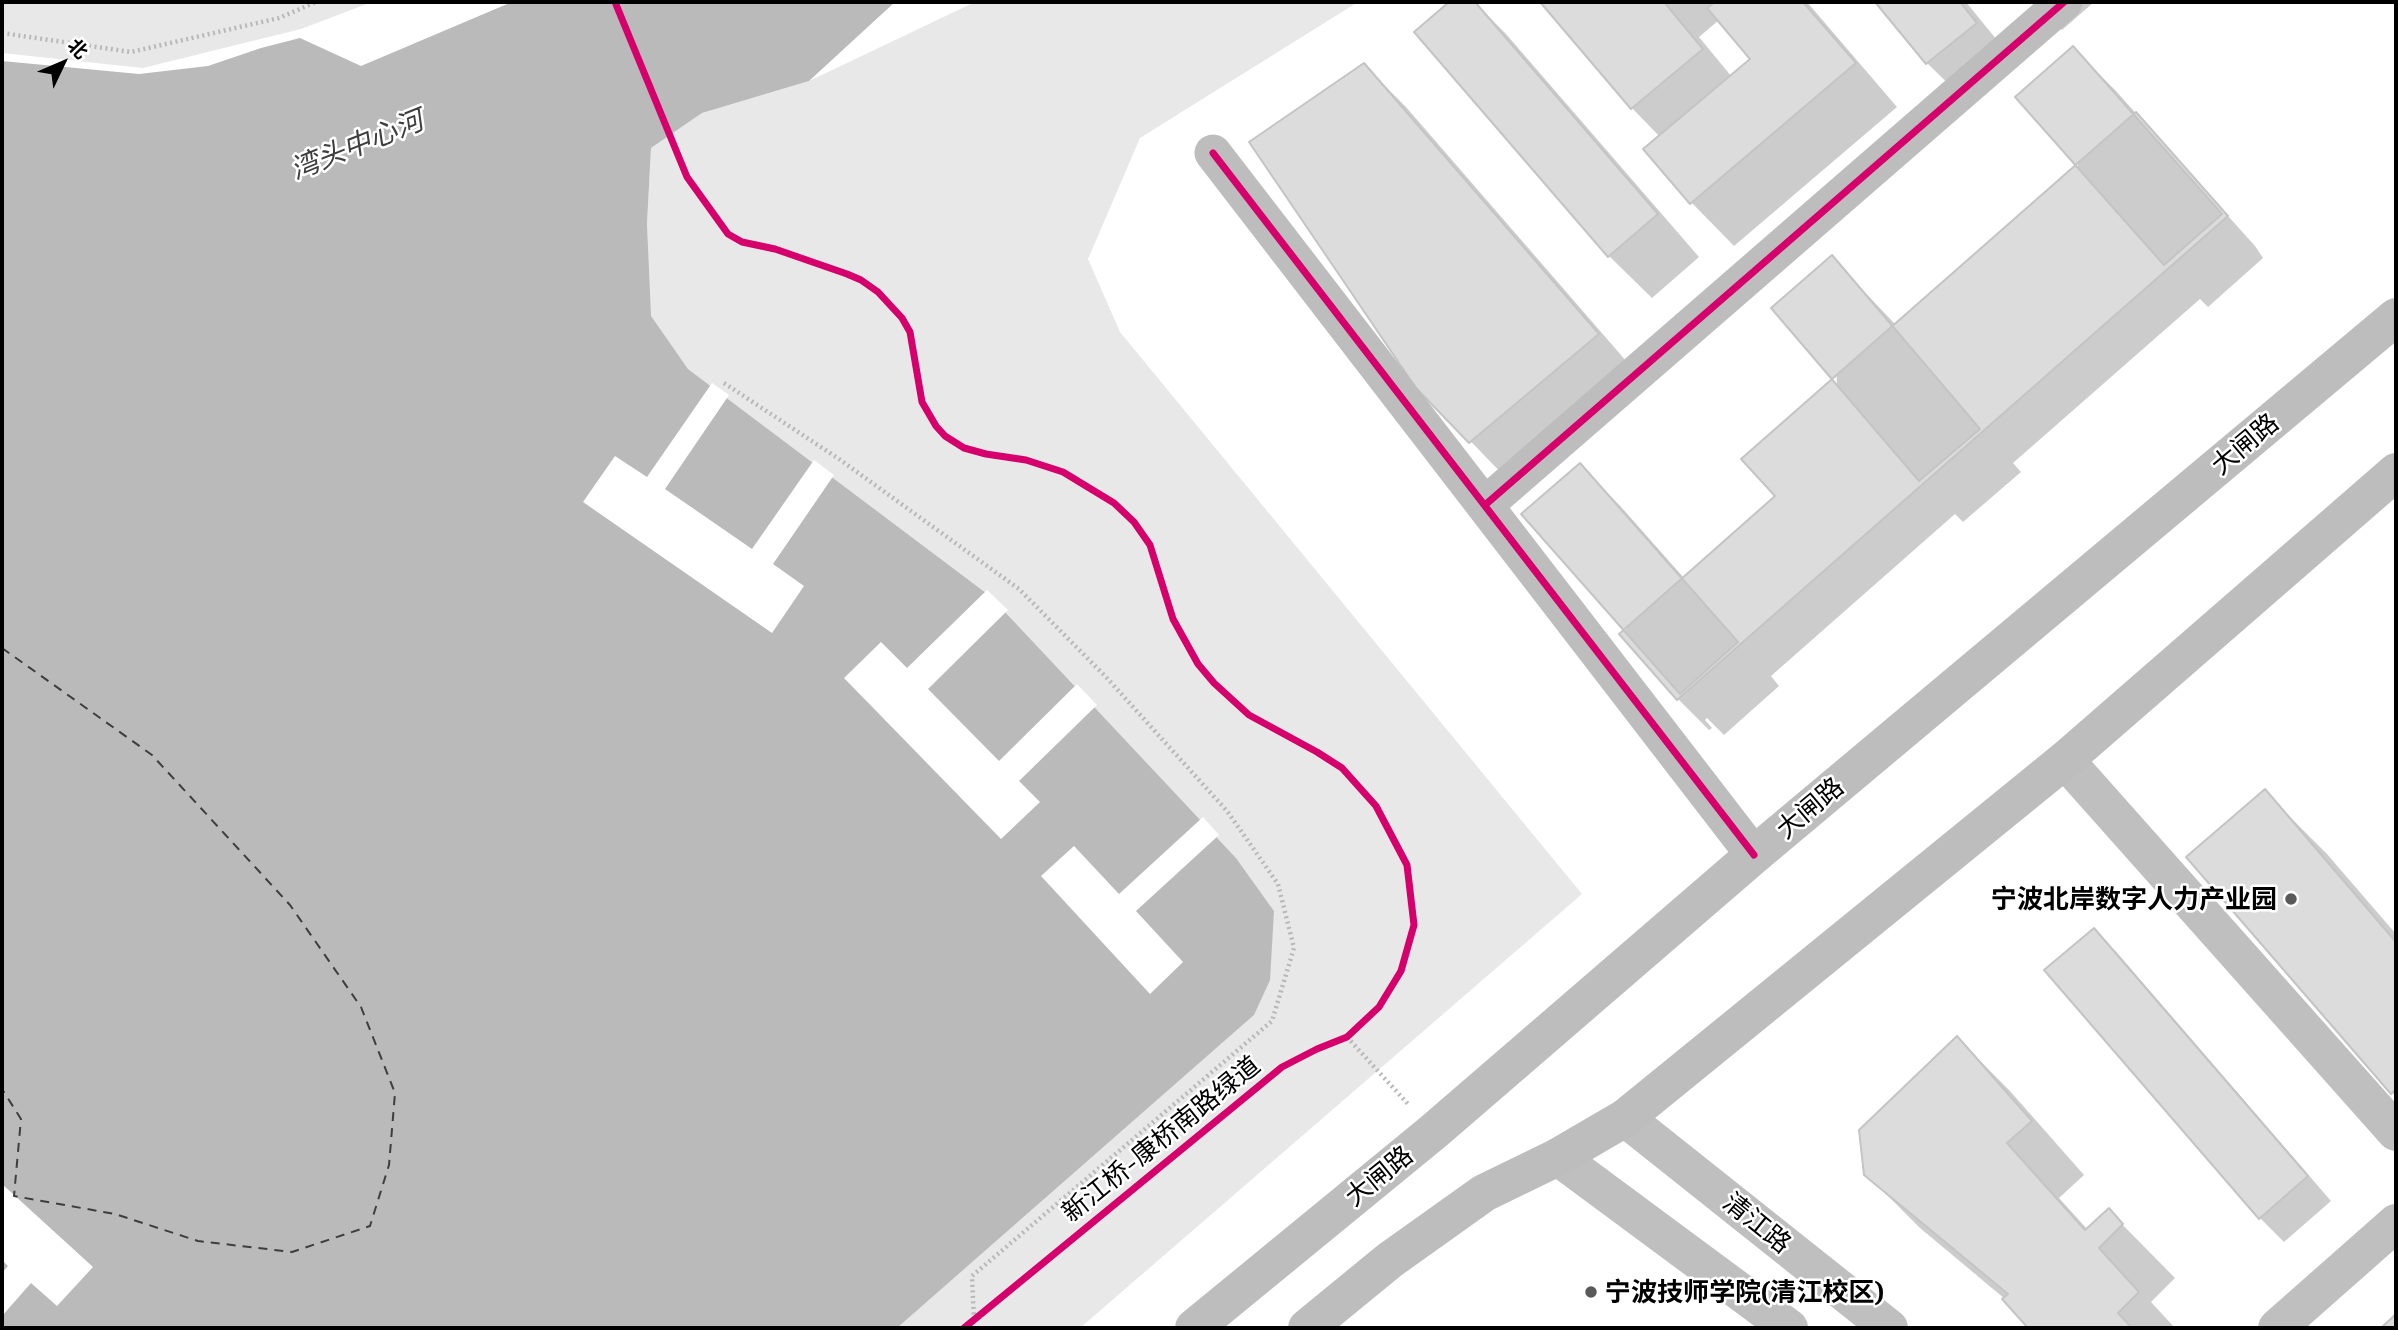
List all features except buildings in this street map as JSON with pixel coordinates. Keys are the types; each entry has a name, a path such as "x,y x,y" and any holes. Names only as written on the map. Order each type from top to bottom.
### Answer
{"main road":[{"name":"大闸路","path":"1194,1328 1433,1132 1754,855 2396,317"},
{"path":"1307,1328 1391,1260 1484,1193 1558,1157 1625,1118 2065,760 2396,472"}],"street":[{"path":"1485,505 2064,2"},
{"path":"1213,153 1754,855"},
{"path":"2065,760 2396,1132"},
{"name":"清江路","path":"1625,1118 1889,1328"},
{"path":"1558,1157 1789,1328"},
{"path":"2277,1328 2396,1223"}],"path":[{"path":"2,33 131,52 279,18 317,2"},
{"path":"724,383 839,459 1019,589 1106,677 1227,811 1278,884 1294,948 1272,1021 972,1276 974,1321"},
{"path":"1337,1041 1347,1037 1355,1029"},
{"path":"964,1328 985,1312"}],"shaded area":[{"path":"2,2 372,2 301,29 143,68 2,53"},
{"path":"975,2 1358,2 1140,138 1088,259 1120,332 1582,894 1080,1328 897,1328 1254,1015 1274,911 1236,858 990,596 688,369 650,316 647,224 651,148 702,113 809,81"}],"water":[{"name":"湾头中心河","path":"512,2 895,2 809,81 702,113 651,148 647,224 651,316 688,369 990,596 1236,858 1274,911 1270,980 1254,1015 897,1328 2,1328 2,61 139,74 208,66 300,38 361,66"}],"pier":[{"path":"712,383 729,395 665,489 752,549 814,460 834,475 773,564 804,586 772,633 583,502 615,456 647,477"},
{"path":"987,590 1008,610 928,689 999,761 1077,684 1097,705 1019,781 1040,802 1001,839 844,678 881,642 907,668"},
{"path":"1203,817 1219,835 1136,911 1183,962 1150,994 1041,876 1074,846 1119,894"},
{"path":"2,1184 93,1267 57,1306 31,1283 2,1316 2,1273 8,1266 2,1260"}],"ferry route":[{"path":"2,648 152,755 290,905 361,1007 395,1093 389,1165 370,1226 292,1252 198,1241 115,1214 14,1196 21,1119 2,1089"}],"cycle path":[{"name":"新江桥-康桥南路绿道","path":"615,2 687,177 728,234 742,242 775,249 847,274 878,292 902,318 910,332 922,402 945,436 964,448 1026,460 1063,472 1114,503 1134,522 1150,545 1173,619 1198,664 1214,683 1249,715 1342,768 1376,806 1407,865 1414,925 1401,971 1379,1007 1347,1037 1282,1067 964,1328"},
{"path":"1485,505 2064,2"},
{"path":"1213,153 1754,855"}],"place":[{"name":"宁波北岸数字人力产业园","path":"2291,899"},
{"name":"宁波技师学院(清江校区)","path":"1591,1292"}]}
